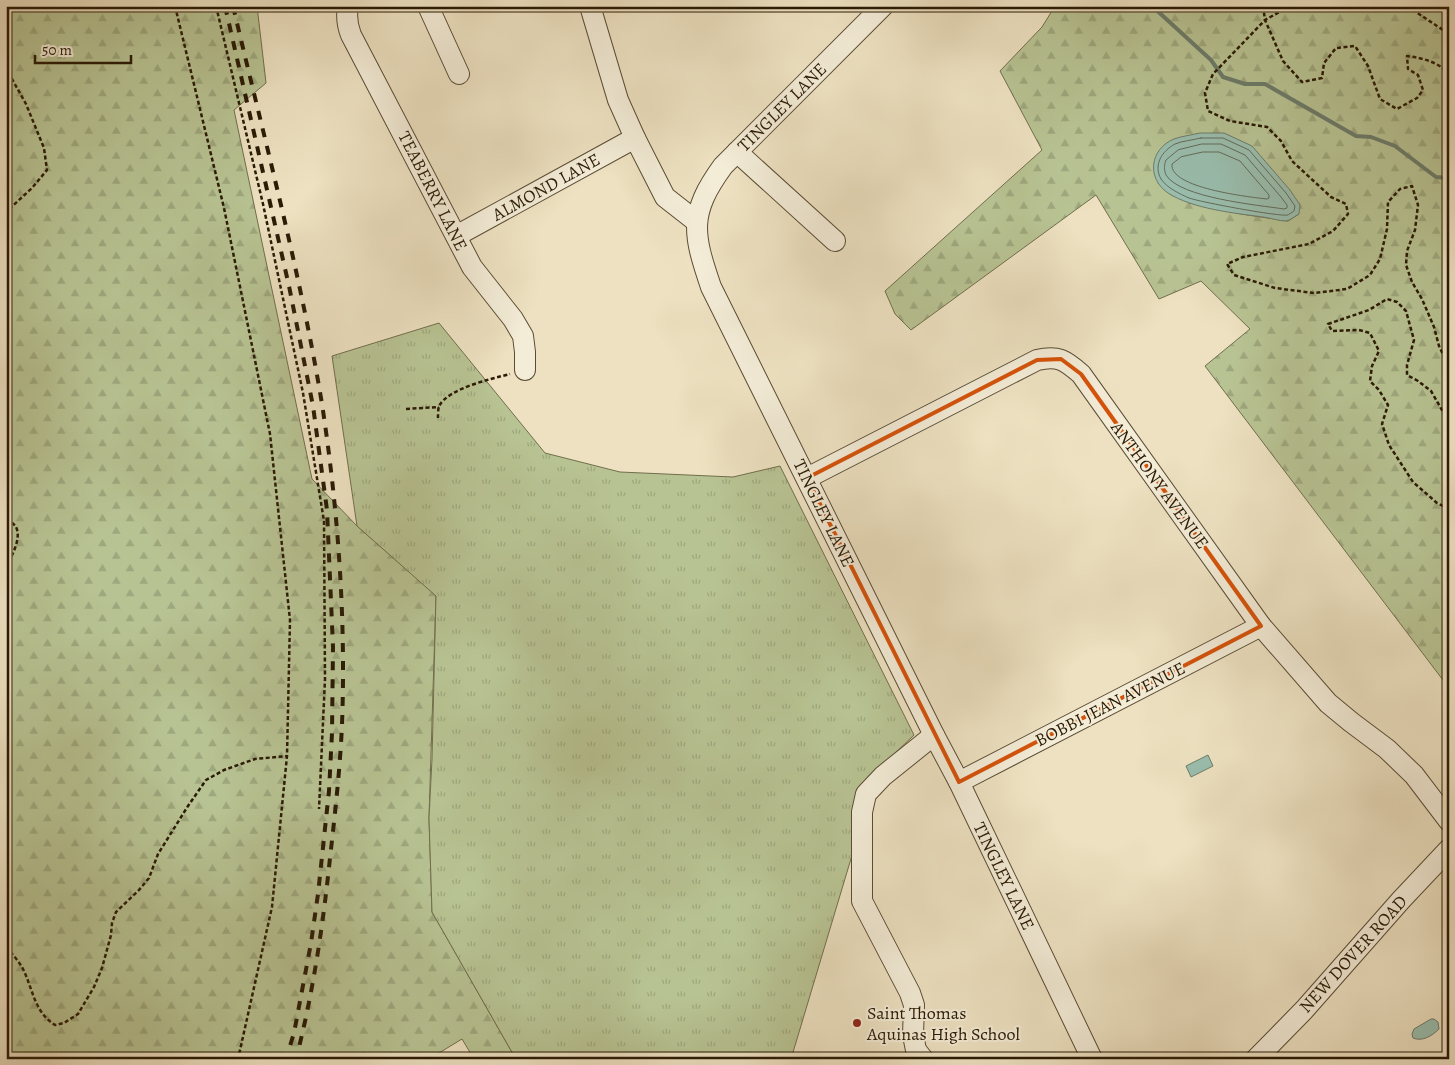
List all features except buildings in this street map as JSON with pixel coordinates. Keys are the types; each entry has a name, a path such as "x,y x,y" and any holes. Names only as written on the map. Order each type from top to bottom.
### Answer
{"street":[{"name":"TEABERRY LANE","path":"348,6 346,17 351,35 472,267 513,319 523,336 526,352 525,370"},
{"path":"428,6 459,74"},
{"path":"590,6 618,100 635,138 665,197 696,222"},
{"name":"TINGLEY LANE","path":"883,6 723,166 705,194 696,222 702,259 711,287 959,782 1092,1059"},
{"name":"ALMOND LANE","path":"456,236 635,138"},
{"path":"737,152 835,240"},
{"name":"ANTHONY AVENUE","path":"806,478 1037,360 1049,358 1061,360 1081,374 1261,626 1328,703 1387,749 1414,775 1449,821"},
{"name":"BOBBI JEAN AVENUE","path":"959,782 1261,626"},
{"path":"923,1059 916,1050 913,1035 914,1005 910,993 862,901 862,812 866,794 883,776 934,735"},
{"name":"NEW DOVER ROAD","path":"1256,1059 1304,1010 1401,900 1449,849"}],"path":[{"path":"175,6 224,208 270,434 290,620 287,756 272,907 238,1059"},
{"path":"216,6 263,204 293,346 324,521 325,679 319,809"},
{"path":"1264,6 1265,20 1284,61 1302,82 1322,78 1324,63 1336,48 1355,46 1368,66 1380,99 1397,109 1417,98 1423,90 1418,75 1408,69 1407,56 1424,58 1442,66 1449,73"},
{"path":"1290,6 1265,20 1213,74 1205,93 1208,111 1230,121 1267,127 1281,141 1292,161 1331,197 1346,204 1348,214 1332,232 1309,244 1243,257 1227,264 1234,275 1275,288 1314,293 1347,289 1370,275 1380,259 1387,230 1388,202 1400,189 1412,186 1418,205 1415,230 1407,251 1406,265 1412,282 1422,299 1434,327 1439,346 1449,367"},
{"path":"1407,6 1449,34"},
{"path":"6,75 12,80 26,104 44,148 47,170 32,188 6,212"},
{"path":"1449,422 1430,391 1407,375 1407,365 1414,340 1406,311 1397,302 1387,299 1369,310 1328,324 1332,331 1358,330 1370,333 1378,351 1372,366 1370,381 1379,390 1388,405 1382,424 1389,445 1413,482 1437,503 1449,509"},
{"path":"438,418 439,407 446,399 460,390 473,384 525,370"},
{"path":"406,409 439,407"},
{"path":"6,522 10,521 16,528 18,536 15,549 6,567"},
{"path":"6,656 8,676 6,689"},
{"path":"6,947 21,965 34,1000 47,1020 55,1024 64,1023 78,1014 94,987 108,950 112,935 112,923 116,912 149,878 158,854 206,780 224,770 255,759 287,756"}],"highlighted area":[{"path":"1061,359 1081,374 1261,626 959,782 807,478 1037,360"}],"green space":[{"path":"6,6 257,6 266,83 234,110 312,479 357,526 436,595 429,818 432,912 513,1054 514,1059 474,1059 462,1039 429,1059 6,1059"},
{"path":"1055,6 1449,6 1449,688 1205,366 1250,329 1201,281 1159,299 1096,195 911,330 895,314 885,291 1042,150 1000,71 1042,27","holes":["1189,203 1299,214 1288,221 1241,214"]},
{"path":"439,323 545,453 620,472 733,477 780,466 914,735 862,785 856,842 791,1059 514,1059 513,1054 432,912 429,818 436,596 357,526 332,356"}],"water":[{"path":"1200,133 1224,133 1252,146 1290,190 1300,205 1299,214 1286,221 1281,221 1201,207 1168,193 1156,180 1154,164 1156,157 1166,144 1174,139"},
{"path":"1208,755 1213,766 1191,777 1186,766"},
{"path":"1431,1019 1438,1022 1439,1029 1427,1038 1413,1038 1414,1029"}],"waterway":[{"path":"1152,6 1211,60 1223,77 1245,84 1265,84 1356,136 1371,137 1395,146 1436,177 1449,178"}],"railway":[{"path":"225,6 289,286 313,406 327,510 333,647 329,791 311,943 294,1033 286,1059"},
{"path":"233,6 281,205 313,354 328,444 340,564 343,685 339,775 321,934 308,1010 296,1059"}],"place":[{"name":"Saint Thomas Aquinas High School","path":"857,1023"}]}
